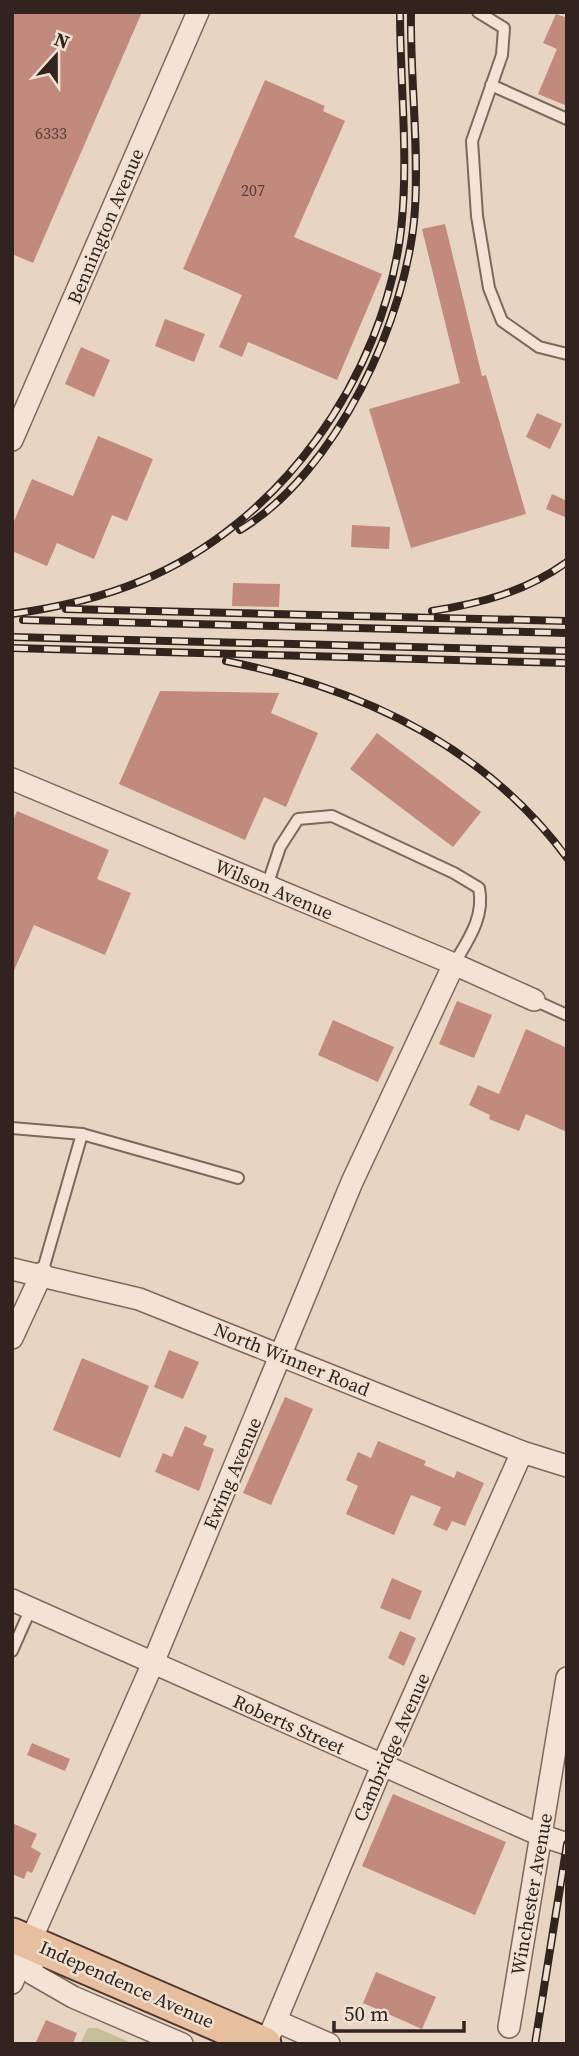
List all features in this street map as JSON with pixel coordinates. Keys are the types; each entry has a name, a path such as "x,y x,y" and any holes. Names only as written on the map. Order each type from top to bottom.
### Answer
{"main road":[{"name":"Independence Avenue","path":"21,1938 268,2036"}],"street":[{"name":"Bennington Avenue","path":"12,440 198,12"},
{"name":"Wilson Avenue","path":"12,779 534,1000"},
{"name":"Ewing Avenue","path":"12,1983 21,1938 153,1662 352,1182 454,964"},
{"name":"North Winner Road","path":"12,1269 42,1273 139,1299 522,1452 567,1466"},
{"path":"12,1338 42,1273"},
{"name":"Cambridge Avenue","path":"268,2036 382,1766 522,1452"},
{"name":"Roberts Street","path":"22,1604 382,1766 540,1835 567,1844"},
{"name":"Winchester Avenue","path":"509,2027 567,1678"},
{"name":"Independence Avenue","path":"21,1938 33,1975 73,1997 182,2044"},
{"path":"268,2036 329,2044"}],"lane":[{"path":"478,12 504,27 502,55 472,141 477,216 489,288 502,321 539,347 567,354"},
{"path":"491,85 567,119"},
{"path":"267,886 281,847 298,819 332,816 454,873 479,888 482,904 474,930 454,964"},
{"path":"534,1000 567,1015"},
{"path":"12,1128 82,1134 238,1178"},
{"path":"42,1273 82,1134"},
{"path":"12,1651 22,1604"}],"shaded area":[{"path":"88,2028 97,2028 134,2044 80,2044"}],"building":[{"path":"12,12 142,12 33,263 12,254"},
{"path":"556,14 567,18 567,106 538,94 557,49 543,43"},
{"path":"265,80 325,106 323,111 345,121 294,237 382,274 337,380 248,342 242,357 219,347 242,295 183,269"},
{"path":"445,224 482,376 486,375 526,514 411,548 369,409 460,383 422,229"},
{"path":"165,319 205,334 194,362 155,346"},
{"path":"81,347 110,360 94,397 65,384"},
{"path":"537,413 562,424 550,449 526,437"},
{"path":"98,436 153,459 127,521 112,515 94,559 57,543 47,566 12,551 12,526 32,479 73,496"},
{"path":"552,494 567,501 567,518 546,509"},
{"path":"352,525 390,527 389,549 351,547"},
{"path":"233,583 280,584 279,607 232,606"},
{"path":"160,691 279,693 271,713 318,733 286,807 264,797 245,840 119,784"},
{"path":"377,733 481,812 453,847 350,769"},
{"path":"17,811 109,850 97,879 131,893 105,955 34,925 12,975 12,823"},
{"path":"457,1001 492,1015 474,1058 439,1044"},
{"path":"333,1020 394,1047 378,1082 318,1055"},
{"path":"526,1029 567,1048 567,1132 526,1114 519,1131 489,1119 490,1115 469,1105 478,1085 499,1094"},
{"path":"169,1350 199,1362 183,1399 154,1387"},
{"path":"82,1358 149,1386 120,1458 53,1430"},
{"path":"285,1397 313,1409 271,1505 243,1493"},
{"path":"185,1426 207,1436 203,1445 214,1449 199,1491 155,1472 163,1453 172,1457"},
{"path":"378,1441 426,1461 424,1465 454,1478 457,1471 484,1483 465,1526 452,1521 447,1531 433,1525 441,1507 411,1495 394,1535 346,1514 358,1486 346,1480 358,1452 371,1458"},
{"path":"392,1578 422,1591 410,1620 380,1608"},
{"path":"400,1631 416,1638 404,1666 388,1658"},
{"path":"32,1743 70,1759 65,1771 27,1755"},
{"path":"393,1794 506,1842 475,1915 362,1866"},
{"path":"12,1823 37,1834 31,1847 41,1853 32,1873 27,1871 24,1879 12,1874"},
{"path":"376,1972 436,1997 422,2029 363,2003"},
{"path":"46,2020 77,2033 73,2044 35,2044"}],"railway":[{"path":"12,614 110,592 141,581 191,556 238,523 280,484 316,440 347,391 372,339 390,285 401,230 404,121 400,12"},
{"path":"240,530 275,504 307,471 336,432 361,389 382,343 398,297 409,252 415,209 411,12"},
{"path":"432,611 519,589 567,562"},
{"path":"66,609 567,621"},
{"path":"23,620 567,633"},
{"path":"12,637 567,651"},
{"path":"12,648 567,663"},
{"path":"226,661 324,687 415,727 458,753 497,783 534,818 567,858"},
{"path":"535,2044 567,1844"}]}
